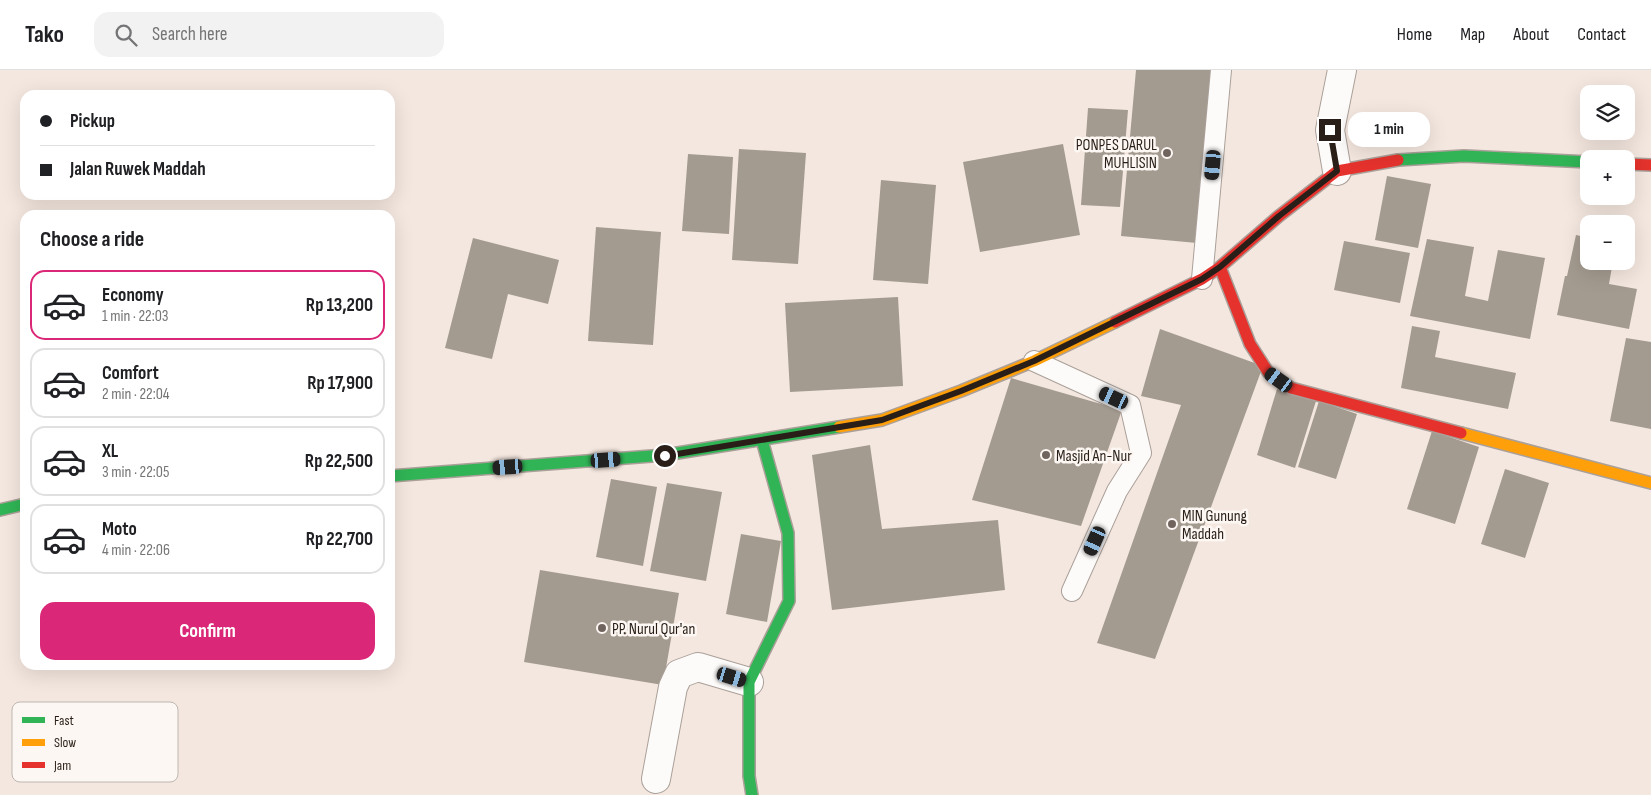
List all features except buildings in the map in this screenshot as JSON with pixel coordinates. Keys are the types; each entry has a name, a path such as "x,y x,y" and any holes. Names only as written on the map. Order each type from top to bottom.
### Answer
{"street":[{"path":"1337,171 1330,130 1342,70"},
{"path":"395,476 665,456 882,420 961,391 1034,361 1202,279 1220,267 1279,216 1337,171 1405,159 1464,156 1580,162"},
{"path":"1635,164 1651,165"},
{"path":"1220,267 1250,344 1268,372 1291,388 1651,483"},
{"path":"752,795 749,776 749,682 788,601 788,533 762,440"},
{"path":"0,510 20,505"},
{"path":"656,779 674,687 679,674 698,666 749,682"}],"lane":[{"path":"1202,279 1221,70"},
{"path":"1034,361 1130,405 1141,453 1117,491 1072,591"}],"traffic: fast":[{"path":"1398,160 1464,156 1580,162"},
{"path":"395,476 665,455 839,427"},
{"path":"752,795 749,776 749,682 789,601 788,533 762,440"},
{"path":"0,510 20,505"}],"traffic: slow":[{"path":"839,427 882,420 961,391 1034,361 1115,322"},
{"path":"1461,433 1651,483"}],"traffic: jam":[{"path":"1115,322 1202,279 1220,267 1279,216 1337,171 1398,160"},
{"path":"1635,164 1651,165"},
{"path":"1220,267 1250,344 1268,372 1291,388 1461,433"}],"place":[{"name":"PONPES DARUL MUHLISIN","path":"1167,153"},
{"name":"Masjid An-Nur","path":"1046,455"},
{"name":"MIN Gunung Maddah","path":"1172,524"},
{"name":"PP. Nurul Qur'an","path":"602,628"}],"route":[{"path":"665,456 882,420 961,391 1034,361 1202,279 1220,267 1279,216 1337,171 1330,130"}]}
